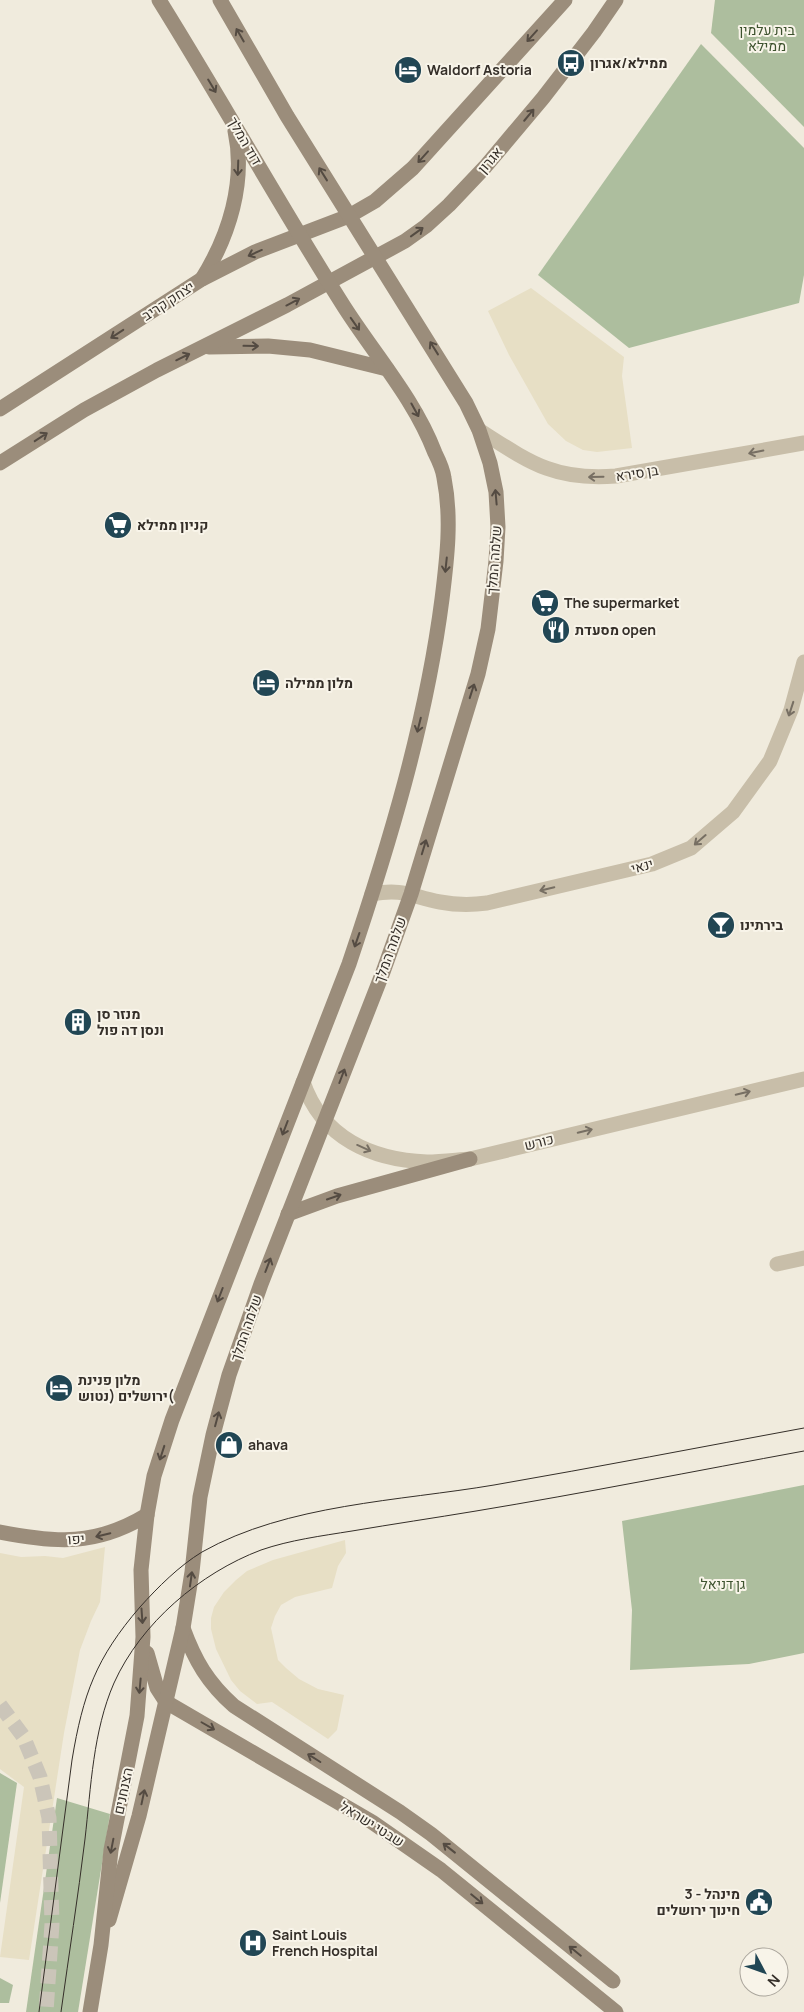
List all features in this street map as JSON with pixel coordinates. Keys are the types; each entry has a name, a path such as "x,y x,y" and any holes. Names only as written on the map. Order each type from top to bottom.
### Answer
{"street":[{"name":"דוד המלך","path":"159,0 329,282"},
{"path":"220,0 287,116 349,216 375,201 413,168 565,0"},
{"name":"אגרון","path":"329,282 405,240 426,226 461,192 543,98 616,0"},
{"path":"202,279 228,224 237,188 239,164 233,120"},
{"name":"יצחק קריב","path":"0,409 202,279 255,252 349,216"},
{"name":"שלמה המלך","path":"166,1702 184,1628 200,1496 213,1435 229,1375 288,1214 383,972 411,894 478,674 488,630 498,527 496,492 490,462 479,430 453,379 349,216"},
{"path":"0,463 84,410 157,370 329,282 415,410 444,474 448,501 447,560 439,621 426,693 410,761 372,894 349,964 172,1420 154,1476 141,1570 143,1637 157,1688 166,1702"},
{"path":"203,348 249,346 302,349 387,369"},
{"name":"בן סירא","path":"479,430 524,459 555,472 590,478 616,476 804,443"},
{"name":"ינאי","path":"372,894 387,891 411,894 445,903 487,903 652,864 691,848 733,812 770,761 791,710 804,662"},
{"name":"כורש","path":"303,1082 307,1094 324,1121 344,1138 378,1154 400,1160 429,1162 470,1159 804,1079"},
{"path":"288,1214 337,1196 470,1159"},
{"path":"777,1264 804,1258"},
{"name":"יפו","path":"0,1532 40,1539 87,1539 119,1531 147,1516"},
{"name":"שבטי ישראל","path":"184,1628 190,1648 211,1684 234,1706 424,1829 613,1982"},
{"name":"הצנחנים","path":"90,2012 101,1945 111,1850 137,1716 143,1637"},
{"name":"שבטי ישראל","path":"166,1702 372,1822 441,1870 616,2012"},
{"name":"הצנחנים","path":"101,1945 139,1816 166,1702"}],"green space":[{"name":"בית עלמין ממילא","path":"715,0 804,0 804,127 711,33"},
{"path":"701,44 804,148 804,275 799,303 629,348 538,275"},
{"name":"גן דניאל","path":"804,1485 804,1653 749,1664 630,1670 632,1610 622,1521"},
{"path":"0,1773 17,1783 0,1903"},
{"path":"57,1798 110,1814 78,2012 26,2012"},
{"path":"0,1978 13,1985 9,2003 0,2003"}],"shaded area":[{"path":"531,288 624,357 622,376 632,448 597,452 583,450 566,441 548,424 509,355 488,311"},
{"path":"345,1540 346,1553 338,1566 332,1588 295,1597 281,1605 271,1628 278,1660 286,1668 299,1679 318,1689 344,1695 337,1730 328,1739 272,1702 257,1704 240,1691 231,1680 216,1649 211,1629 211,1618 214,1607 224,1592 247,1571 273,1560"},
{"path":"105,1547 100,1602 80,1650 64,1733 29,1960 0,1957 24,1787 0,1769 0,1553 21,1557 45,1556 63,1558"}],"tunnel":[{"path":"0,1705 23,1736 40,1777 49,1818 52,1924 46,2012"}],"tram line":[{"path":"39,2012 72,1760 81,1715 87,1696 102,1660 112,1643 140,1607 169,1577 185,1564 202,1552 235,1536 307,1514 345,1506 494,1485 804,1428"},
{"path":"61,2012 94,1759 101,1720 114,1683 140,1640 156,1621 195,1586 238,1560 261,1550 294,1541 558,1497 804,1451"}],"place":[{"name":"ממילא/אגרון","path":"571,63"},
{"name":"Waldorf Astoria","path":"408,70"},
{"name":"קניון ממילא","path":"118,525"},
{"name":"The supermarket","path":"545,603"},
{"name":"מסעדת open","path":"556,630"},
{"name":"מלון ממילה","path":"266,683"},
{"name":"בירתינו","path":"721,925"},
{"name":"מנזר סן ונסן דה פול","path":"78,1022"},
{"name":"מלון פנינת ירושלים (נטוש(","path":"59,1388"},
{"name":"ahava","path":"229,1445"},
{"name":"3 - מינהל חינוך ירושלים","path":"759,1902"},
{"name":"Saint Louis French Hospital","path":"253,1943"}]}
